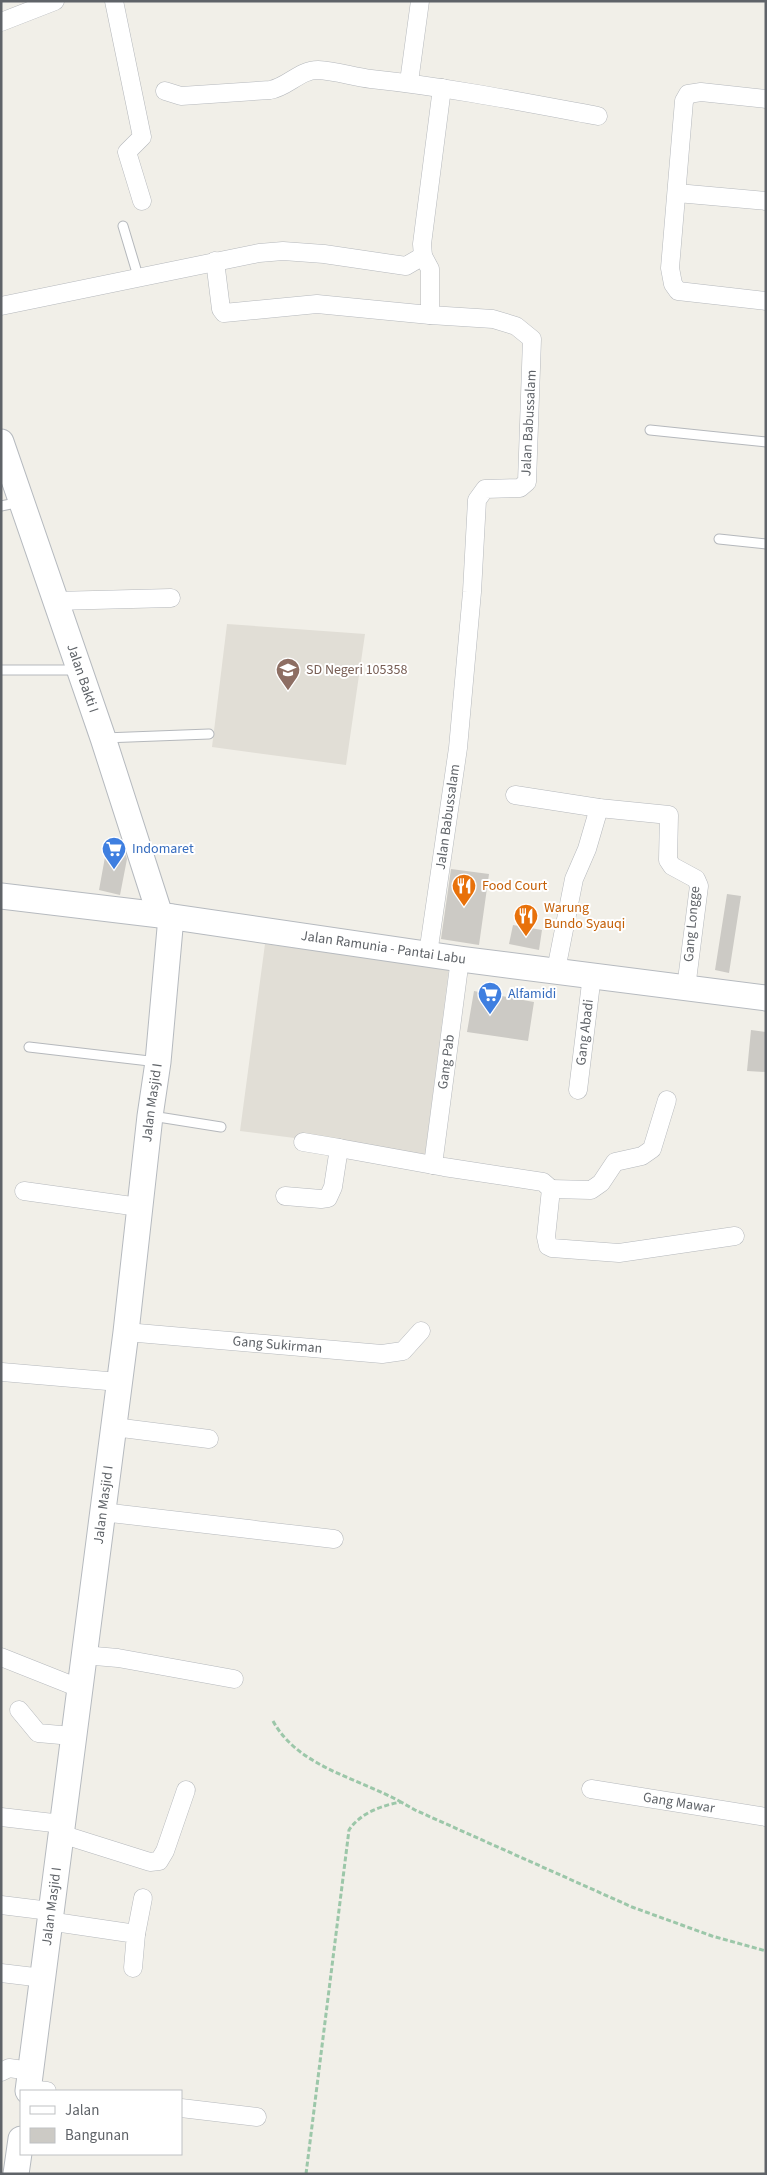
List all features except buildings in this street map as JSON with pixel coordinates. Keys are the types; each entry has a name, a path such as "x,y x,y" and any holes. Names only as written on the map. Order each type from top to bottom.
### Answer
{"main road":[{"name":"Jalan Bakti I","path":"1,442 11,504 54,601 165,916"},
{"name":"Jalan Ramunia - Pantai Labu","path":"1,896 165,916 460,959 766,998"},
{"name":"Jalan Masjid I","path":"34,2086 42,1978 49,1916 114,1427 139,1207 158,1062 165,916"},
{"path":"12,2169 20,2142"}],"street":[{"path":"1,22 55,1"},
{"path":"114,1 133,84 142,137 127,152 142,201"},
{"path":"409,82 420,1"},
{"path":"165,91 181,96 275,89 280,88 305,72 318,70 370,79 409,82 598,116"},
{"path":"430,315 430,269 423,256 430,175 442,88"},
{"path":"766,99 701,92 688,94 684,101 670,268 673,284 678,291 766,301"},
{"path":"677,193 766,201"},
{"path":"1,306 138,276 215,261 283,251 406,266 423,256"},
{"name":"Jalan Babussalam","path":"215,261 221,309 224,313 316,304 493,319 527,333 532,339 527,482 520,488 486,489 477,500 472,592 458,748 428,954"},
{"path":"54,601 171,598"},
{"path":"515,795 599,808 587,849 574,878 556,970"},
{"name":"Gang Longge","path":"599,808 669,815 668,860 672,866 696,879 699,886 686,988"},
{"name":"Gang Pab","path":"433,1166 460,959"},
{"name":"Gang Abadi","path":"578,1090 592,975"},
{"path":"302,1142 433,1166 544,1182 551,1189 590,1190 601,1183 615,1162 647,1154 655,1142 667,1100"},
{"path":"285,1196 328,1198 333,1187 339,1148"},
{"path":"551,1189 546,1237 548,1246 552,1248 619,1253 734,1236"},
{"path":"24,1192 139,1207"},
{"name":"Gang Sukirman","path":"126,1332 382,1354 403,1351 420,1331"},
{"path":"2,1372 119,1382"},
{"path":"114,1427 209,1439"},
{"path":"102,1512 334,1539"},
{"path":"83,1655 118,1658 234,1679"},
{"path":"1,1657 79,1688"},
{"path":"19,1710 38,1733 72,1736"},
{"name":"Gang Mawar","path":"591,1789 766,1817"},
{"path":"1,1817 61,1829 150,1862 158,1861 166,1851 186,1790"},
{"path":"133,1968 136,1934 143,1898"},
{"path":"1,1905 136,1934"},
{"path":"1,1973 42,1978"},
{"path":"1,2072 9,2068 34,2086"},
{"path":"182,2108 257,2117"}],"lane":[{"path":"124,226 138,276"},
{"path":"650,430 766,442"},
{"path":"719,539 766,544"},
{"path":"1,670 79,670"},
{"path":"103,738 209,734"},
{"path":"29,1048 158,1062"},
{"path":"150,1116 221,1127"}],"path":[{"path":"273,1721 276,1728 302,1752 325,1768 369,1785 415,1810 632,1907 712,1936 766,1951"},
{"path":"306,2174 349,1830 353,1824 382,1805 401,1802"}],"shaded area":[{"name":"SD Negeri 105358","path":"227,624 365,634 346,765 212,747"},
{"path":"265,944 449,968 425,1155 240,1131"}],"place":[{"name":"SD Negeri 105358","path":"288,691"},
{"name":"Indomaret","path":"114,870"},
{"name":"Food Court","path":"464,907"},
{"name":"Warung Bundo Syauqi","path":"526,937"},
{"name":"Alfamidi","path":"490,1015"}]}
